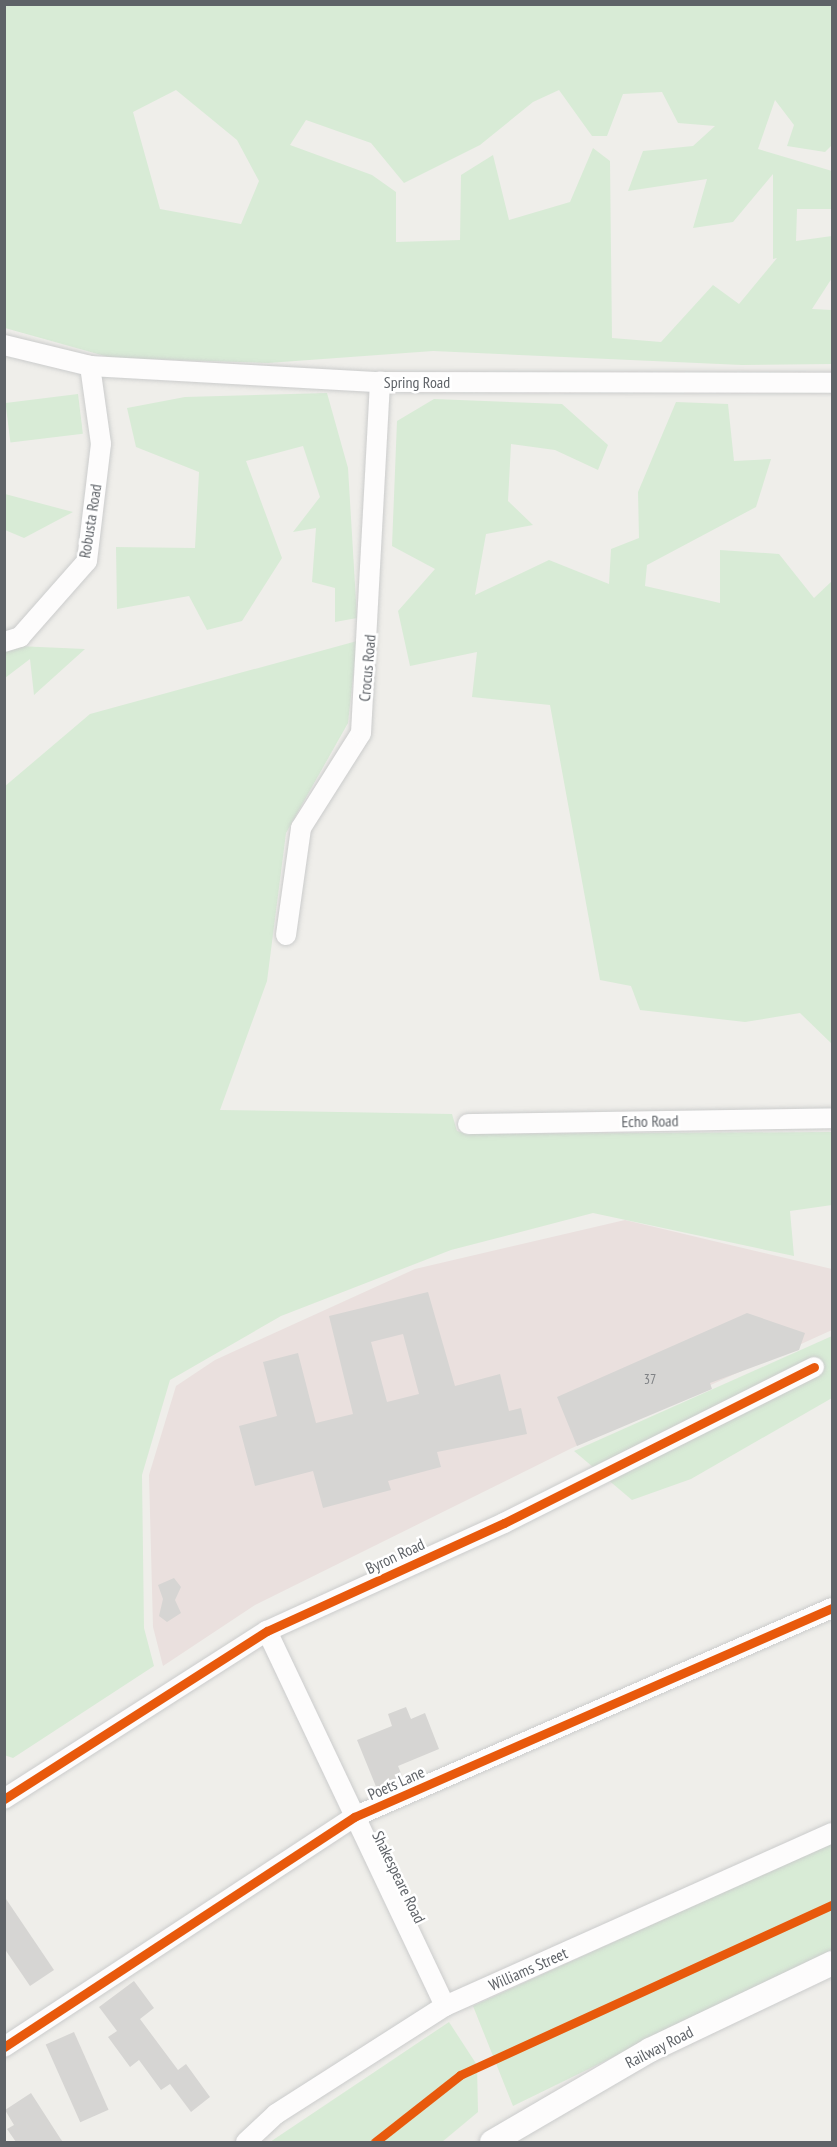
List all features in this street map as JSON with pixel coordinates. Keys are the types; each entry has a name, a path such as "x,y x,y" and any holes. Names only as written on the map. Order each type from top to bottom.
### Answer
{"street":[{"name":"Spring Road","path":"4,345 90,366 380,382 832,383"},
{"name":"Robusta Road","path":"4,642 20,637 87,561 101,444 90,366"},
{"name":"Crocus Road","path":"286,935 301,828 362,733 380,382"},
{"name":"Echo Road","path":"468,1124 832,1118"},
{"name":"Byron Road","path":"6,1794 267,1631 504,1523 814,1367"},
{"name":"Poets Lane","path":"4,2047 354,1817 832,1608"},
{"name":"Shakespeare Road","path":"267,1631 445,2006"},
{"name":"Williams Street","path":"246,2142 276,2114 445,2006 832,1833"},
{"name":"Railway Road","path":"492,2142 650,2050 832,1963"}],"shaded area":[{"path":"625,1220 832,1269 832,1330 572,1448 255,1605 163,1666 153,1627 149,1475 176,1386 215,1360 415,1269"}],"green space":[{"path":"4,5 832,5 832,145 825,152 787,146 794,125 775,100 758,149 832,171 832,209 797,209 796,241 832,236 832,278 812,309 832,310 832,364 742,365 433,351 268,363 112,358 5,328","holes":["176,90 237,140 259,181 241,224 160,209 133,112","559,90 592,136 607,136 623,94 662,92 678,123 715,126 693,146 643,151 628,191 707,179 693,228 733,222 773,174 773,259 777,258 739,304 713,285 661,342 612,338 610,161 593,148 570,202 509,220 493,155 461,175 460,240 396,242 396,192 372,175 290,145 306,120 371,143 404,183 480,145 533,102"]},
{"path":"327,393 348,468 357,618 335,622 335,588 312,582 316,528 293,532 320,497 303,446 246,461 282,558 242,621 207,630 189,596 117,609 116,547 195,548 199,472 136,447 127,408 185,397"},
{"path":"78,394 83,434 10,443 6,403"},
{"path":"434,399 562,404 608,445 598,470 555,450 511,444 508,501 533,525 486,534 475,595 549,560 609,584 611,549 639,538 638,492 676,402 728,404 734,461 771,459 756,507 647,565 645,586 720,603 720,550 779,554 814,598 832,581 832,1044 800,1013 745,1022 640,1010 631,986 600,980 550,705 472,697 477,652 410,666 398,611 435,569 392,546 397,421"},
{"path":"4,494 73,512 24,538 5,530"},
{"path":"357,641 348,723 286,833 267,981 220,1110 452,1114 457,1131 467,1134 832,1132 832,1205 790,1211 794,1256 593,1213 451,1250 281,1316 170,1380 142,1475 144,1628 154,1666 13,1758 4,1755 4,787 90,714"},
{"path":"17,646 85,649 34,695 30,659 5,678 5,649"},
{"path":"832,1336 832,1398 691,1479 632,1500 574,1451"},
{"path":"832,1843 832,1950 513,2106 473,2006"},
{"path":"449,2022 477,2065 478,2112 442,2142 270,2142"}],"building":[{"path":"428,1292 455,1386 500,1374 509,1411 521,1408 527,1434 437,1452 441,1467 388,1481 391,1490 323,1508 313,1471 255,1486 239,1426 277,1416 263,1362 298,1353 316,1423 353,1414 329,1316","holes":["403,1334 419,1394 387,1402 371,1342"]},
{"path":"747,1313 805,1333 799,1350 710,1383 712,1389 577,1446 557,1397"},
{"path":"174,1578 181,1587 175,1600 181,1613 167,1622 159,1616 163,1599 158,1585"},
{"path":"406,1707 411,1719 425,1713 439,1749 398,1766 403,1778 377,1789 357,1740 392,1726 388,1714"},
{"path":"4,1896 54,1970 30,1986 4,1948"},
{"path":"134,1981 154,2008 140,2019 178,2070 186,2064 210,2097 191,2112 170,2084 161,2090 139,2060 130,2067 108,2037 117,2031 99,2007"},
{"path":"74,2032 109,2110 80,2122 46,2045"},
{"path":"31,2093 63,2142 16,2142 7,2129 14,2125 5,2110"}],"cycle path":[{"path":"4,1799 267,1631 504,1523 814,1367"},
{"path":"4,2047 354,1817 832,1608"},
{"path":"375,2142 460,2075 832,1905"}]}
